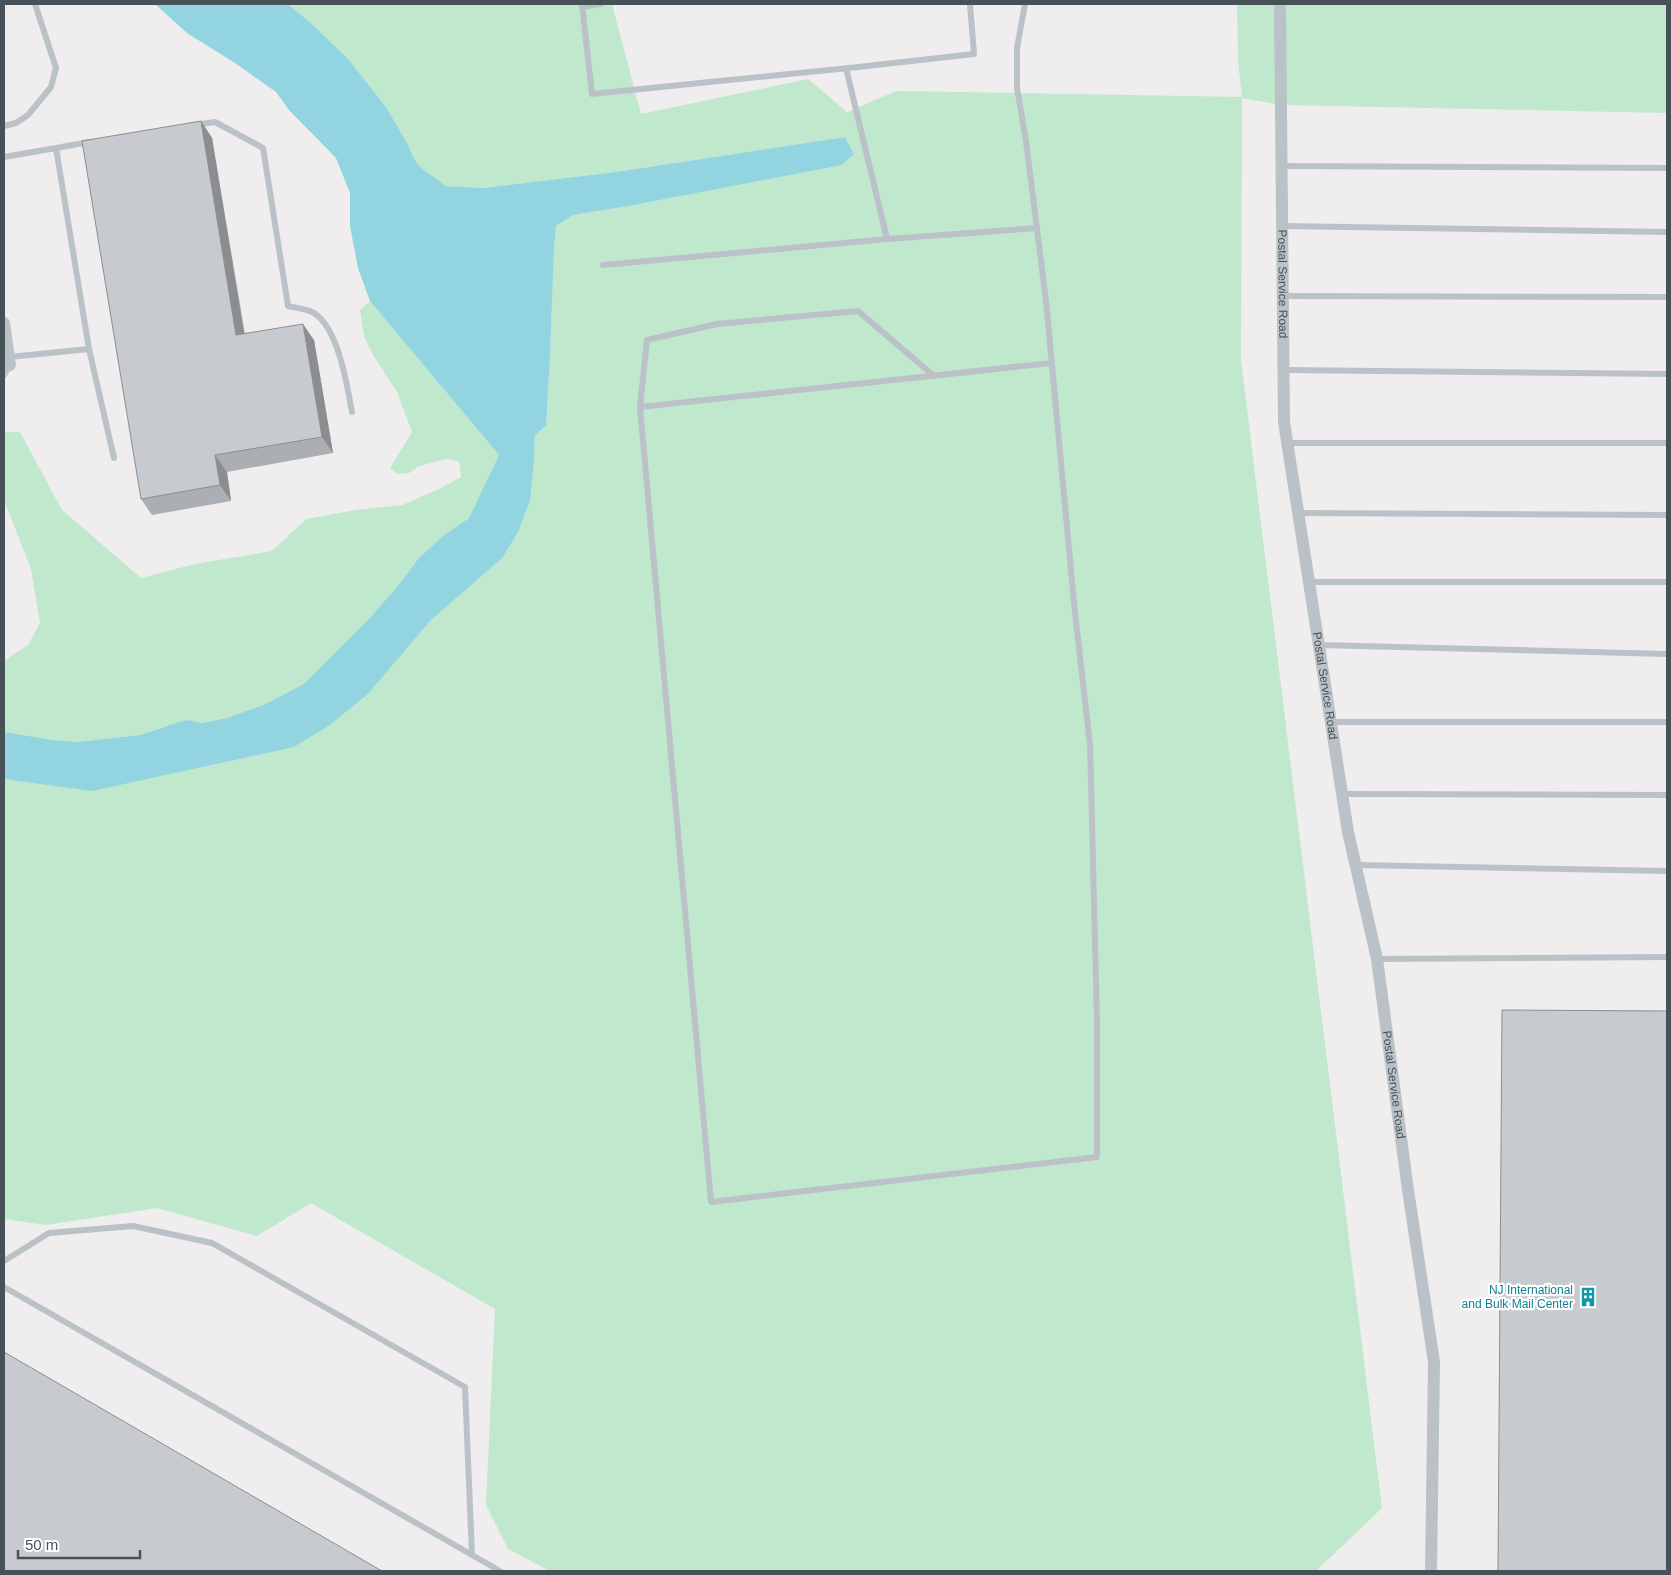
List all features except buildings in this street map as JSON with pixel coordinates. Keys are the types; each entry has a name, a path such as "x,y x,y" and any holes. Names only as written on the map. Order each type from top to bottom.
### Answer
{"street":[{"name":"Postal Service Road","path":"1280,4 1284,422 1348,832 1377,958 1408,1190 1434,1362 1430,1571"},
{"path":"4,323 8,366"}],"lane":[{"path":"4,126 16,123 28,115 51,87 56,68 35,4"},
{"path":"601,4 582,6 592,94 974,54 970,4"},
{"path":"934,376 858,311 716,324 647,340 640,407 711,1202 1097,1158 1097,1021 1090,744 1075,613 1052,363 1037,228 1017,88 1017,48 1025,4"},
{"path":"846,68 887,239"},
{"path":"187,126 215,122 263,148 288,306 314,313 329,329 342,363 352,412"},
{"path":"4,157 93,142"},
{"path":"56,148 89,349 114,458"},
{"path":"1282,166 1667,168"},
{"path":"1282,226 1667,232"},
{"path":"603,265 887,239 1037,228"},
{"path":"1283,296 1667,297"},
{"path":"8,366 89,349"},
{"path":"640,407 1052,363"},
{"path":"1284,370 1667,374"},
{"path":"1287,443 1667,443"},
{"path":"1298,513 1667,515"},
{"path":"1309,582 1667,582"},
{"path":"1319,645 1667,654"},
{"path":"1330,722 1667,722"},
{"path":"1342,794 1667,795"},
{"path":"1355,865 1667,870"},
{"path":"1377,958 1667,957"},
{"path":"4,1261 49,1233 133,1226 212,1243 465,1387 472,1555"},
{"path":"4,1287 500,1571"}],"green space":[{"path":"288,4 612,4 641,114 808,79 847,112 896,91 1242,97 1238,61 1237,4 1667,4 1667,113 1282,105 1242,98 1241,360 1382,1508 1316,1571 550,1571 508,1549 486,1505 495,1309 311,1203 257,1236 157,1208 45,1225 4,1219 4,779 36,782 294,747 330,725 368,694 431,620 534,459 535,435 546,426 556,226 573,215 842,165 854,154 845,137 616,172 484,188 446,186 420,167 386,107 349,60"},
{"path":"370,301 499,455 469,518 443,536 418,559 402,581 368,620 304,684 263,705 227,718 202,723 189,720 140,735 78,742 4,732 4,661 28,645 40,623 31,569 4,500 4,433 20,432 62,510 141,578 195,564 272,551 306,519 356,510 402,505 461,477 459,461 446,459 419,466 409,473 398,474 390,468 412,432 397,392 373,355 364,336 360,310"}],"water":[{"path":"155,4 288,4 349,60 386,107 420,167 446,186 484,188 616,172 845,137 854,154 842,165 573,215 556,226 546,426 535,435 530,500 518,532 502,558 431,620 368,694 330,725 294,747 92,791 4,779 4,732 78,742 140,735 189,720 202,723 227,718 263,705 304,684 368,620 402,581 418,559 443,536 469,518 499,455 370,301 358,268 350,226 350,193 336,158 289,110 276,92 235,63 187,33"}],"place":[{"name":"NJ International and Bulk Mail Center","path":"1588,1297"}]}
